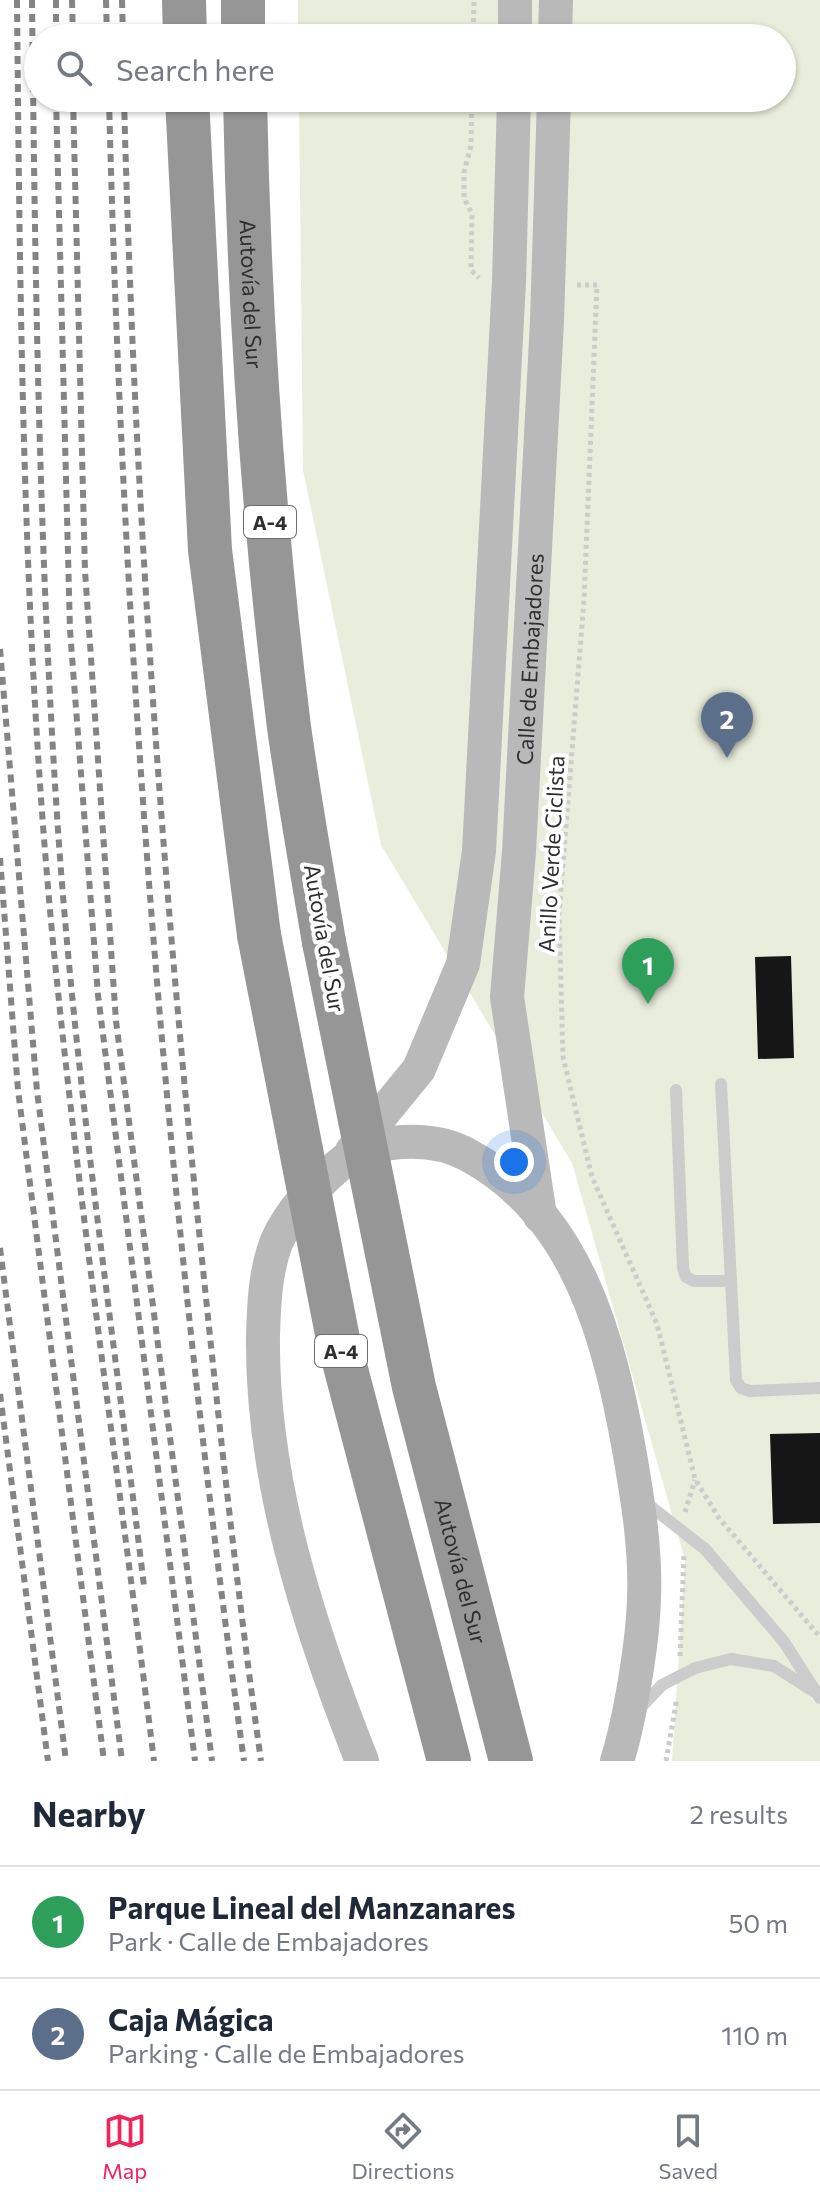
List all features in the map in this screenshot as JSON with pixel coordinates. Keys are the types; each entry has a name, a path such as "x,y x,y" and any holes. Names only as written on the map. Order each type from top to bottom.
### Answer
{"highway":[{"path":"184,0 185,24"},
{"path":"243,0 243,24"},
{"name":"A-4","path":"188,112 210,550 259,935 338,1339 449,1761"},
{"name":"Autovía del Sur","path":"245,112 247,205 266,485 289,727 324,942 414,1387 511,1761"}],"main road":[{"path":"515,0 515,24"},
{"path":"555,24 556,0"},
{"name":"Calle de Embajadores","path":"362,1761 318,1640 300,1578 273,1453 263,1383 264,1293 276,1243 303,1198 344,1160 419,1069 463,964 479,851 510,269 514,112"},
{"name":"Calle de Embajadores","path":"540,1216 507,997 519,852 545,368 554,112"},
{"path":"344,1160 403,1142 421,1141 466,1153 502,1178 540,1216 575,1269 602,1327 619,1389 637,1496 644,1598 626,1724 617,1761"}],"lane":[{"path":"721,1084 736,1380 741,1388 820,1388"},
{"path":"676,1090 683,1268 686,1277 694,1281 730,1281"},
{"path":"637,1496 705,1549 784,1642 818,1696"},
{"path":"626,1724 662,1685 679,1676 731,1659 774,1666 818,1696"}],"path":[{"path":"473,24 474,0"},
{"path":"471,112 464,198 472,214 471,270 486,281"},
{"name":"Anillo Verde Ciclista","path":"572,284 597,285 584,600 559,914 563,1057 592,1177 657,1324 695,1479 719,1518 820,1637"},
{"path":"666,1761 679,1676 686,1506 695,1479"}],"green space":[{"path":"298,0 820,0 820,1761 672,1761 685,1560 572,1163 381,845 303,470 299,112 796,112 796,24 298,24"}],"building":[{"path":"791,956 794,1058 758,1059 755,957"},
{"path":"820,1433 820,1523 773,1524 770,1434"}],"railway":[{"path":"17,0 25,466 42,816 75,1140 154,1761"},
{"path":"32,0 32,24"},
{"path":"56,0 56,24"},
{"path":"72,0 73,24"},
{"path":"106,0 107,24"},
{"path":"122,0 123,24"},
{"path":"33,112 42,510 64,912 95,1201 144,1586"},
{"path":"56,112 70,630 98,995 195,1761"},
{"path":"73,112 85,571 116,1021 212,1761"},
{"path":"109,112 125,515 153,931 192,1347 244,1761"},
{"path":"124,112 143,538 175,977 209,1331 261,1761"},
{"path":"0,649 37,1091 122,1761"},
{"path":"0,858 18,1090 104,1761"},
{"path":"0,1248 66,1761"},
{"path":"0,1394 48,1761"}],"place":[{"name":"Caja Mágica","path":"727,758"},
{"name":"Parque Lineal del Manzanares","path":"648,1004"}]}
